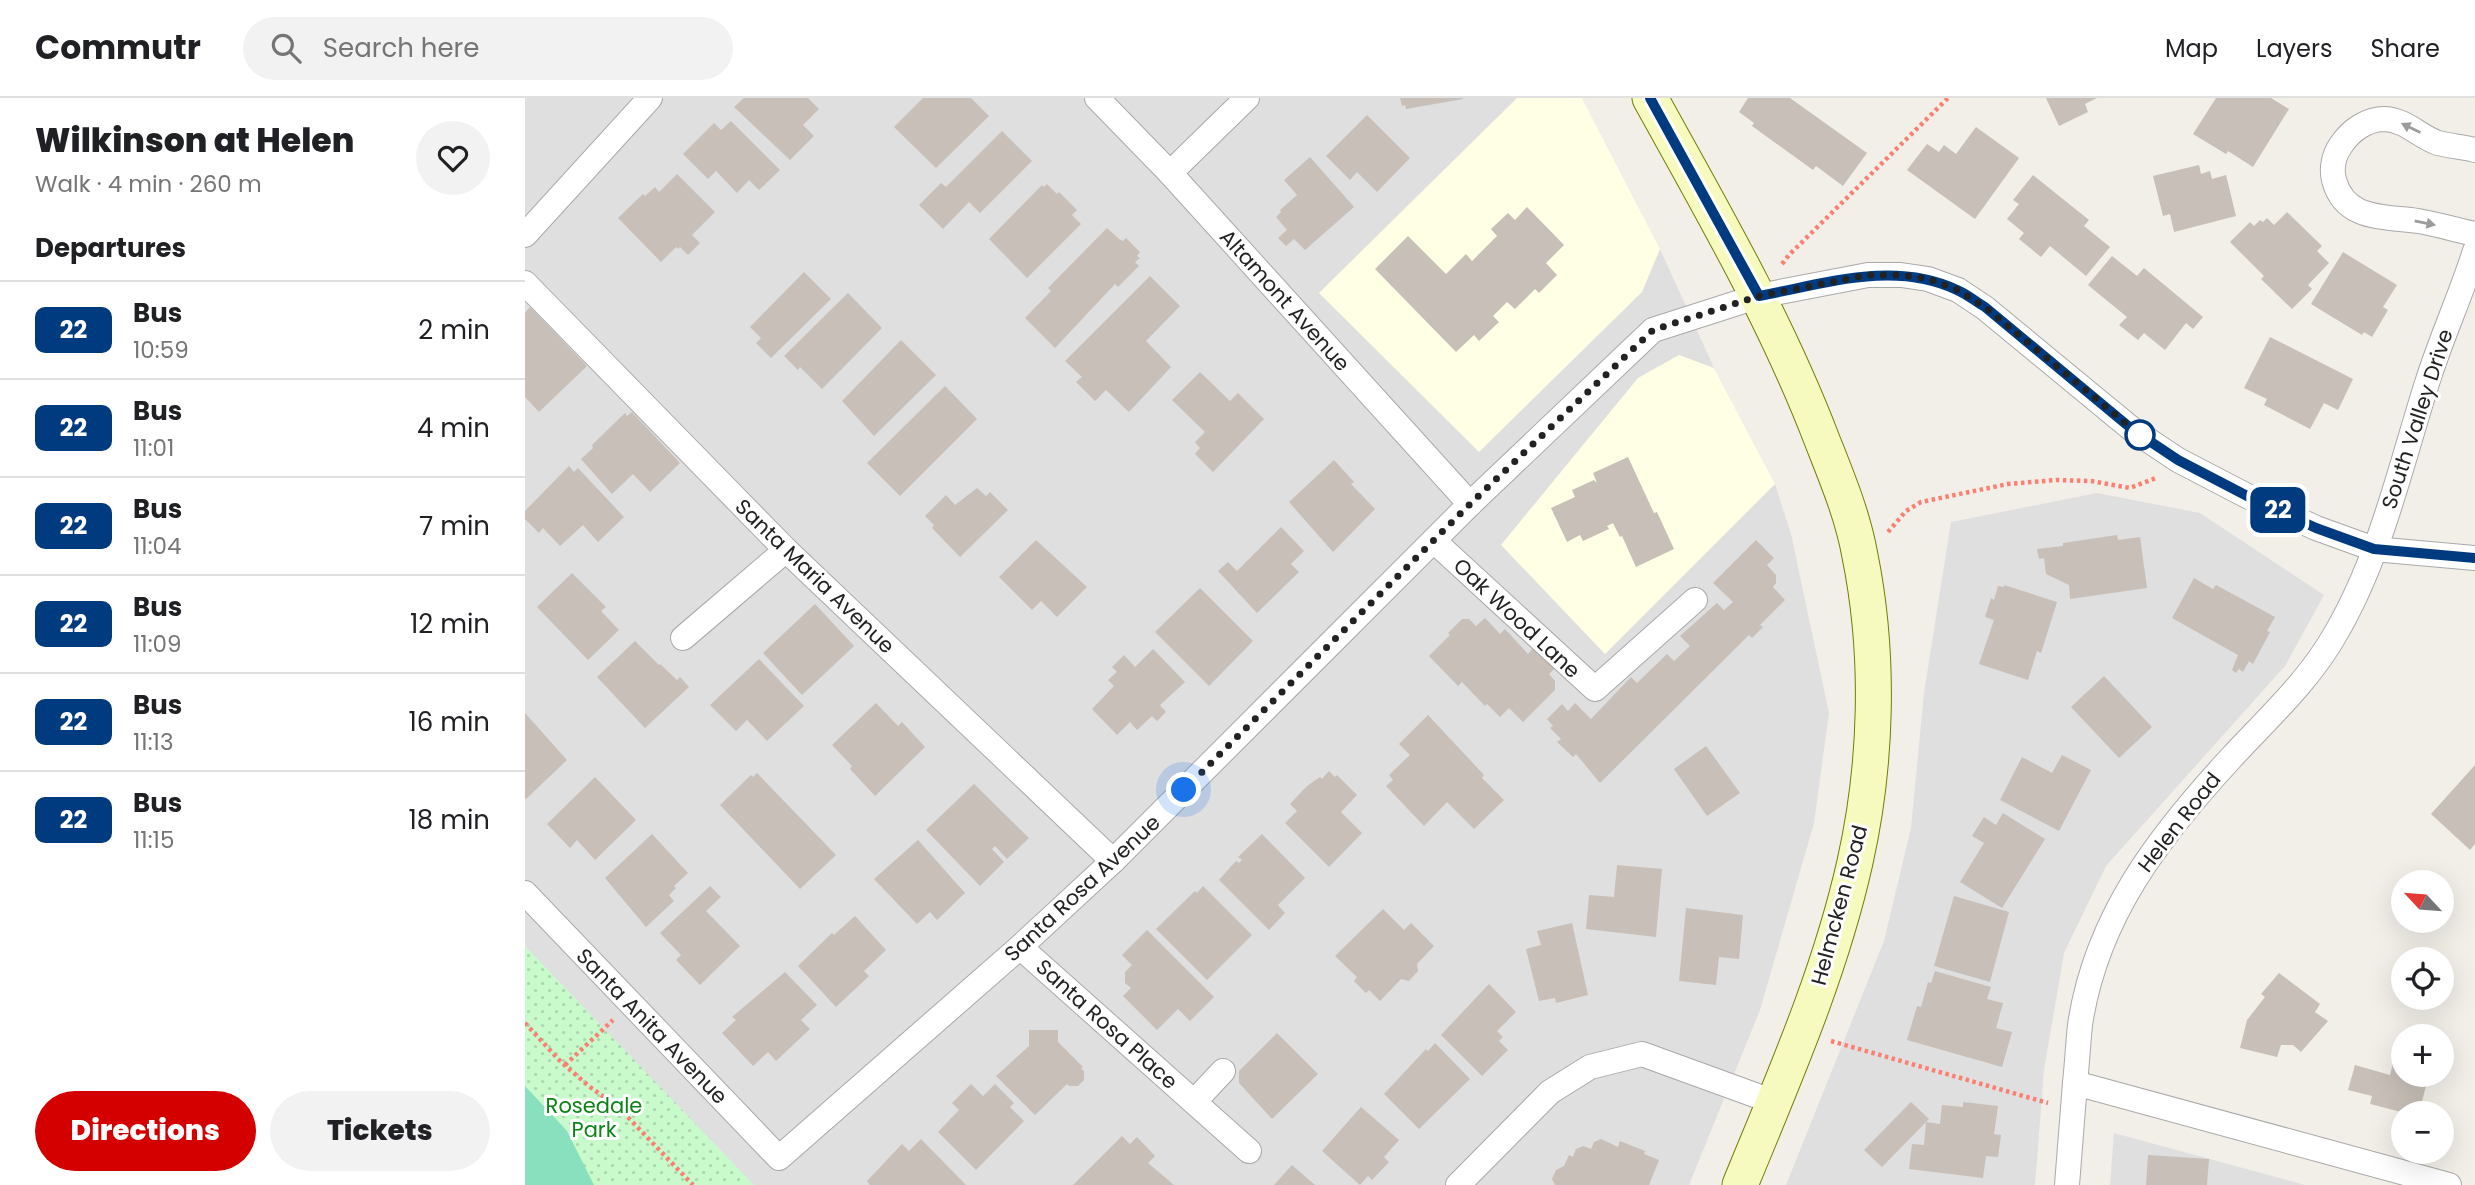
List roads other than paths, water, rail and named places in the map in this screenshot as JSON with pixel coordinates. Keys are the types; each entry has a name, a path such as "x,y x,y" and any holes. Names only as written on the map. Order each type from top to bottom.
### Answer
{"main road":[{"name":"Helmcken Road","path":"1650,98 1759,296 1800,381 1842,491 1860,555 1871,628 1873,710 1868,784 1855,862 1829,954 1802,1033 1740,1185"}],"street":[{"path":"525,235 650,98"},
{"name":"Altamont Avenue","path":"1097,98 1170,173 1470,504"},
{"path":"1170,173 1247,98"},
{"path":"2475,150 2436,142 2406,124 2385,119 2365,123 2347,136 2336,153 2332,172 2337,192 2350,206 2366,214 2418,221 2475,234"},
{"name":"South Valley Drive","path":"2374,549 2431,370 2475,251"},
{"name":"Santa Rosa Avenue","path":"779,1158 1020,947 1113,861 1470,504 1653,330 1759,296 1868,275 1901,275 1929,279 1958,290 1985,307 2133,430 2178,460 2251,498 2316,528 2374,549 2475,558"},
{"name":"Santa Maria Avenue","path":"525,283 786,550 1113,861"},
{"name":"Oak Wood Lane","path":"1434,541 1595,689 1695,600"},
{"name":"Helen Road","path":"2067,1185 2081,1024 2096,962 2122,900 2148,856 2177,820 2304,681 2335,635 2356,595 2374,549"},
{"path":"683,638 786,550"},
{"name":"Santa Anita Avenue","path":"525,893 779,1158"},
{"name":"Santa Rosa Place","path":"1020,947 1249,1151"},
{"path":"1458,1185 1550,1092 1590,1067 1642,1054 1774,1102"},
{"name":"Santa Rosa Place","path":"1194,1102 1223,1071"},
{"path":"2075,1083 2449,1185"}],"park label":[{"name":"Rosedale Park","path":"594,1117"}]}
